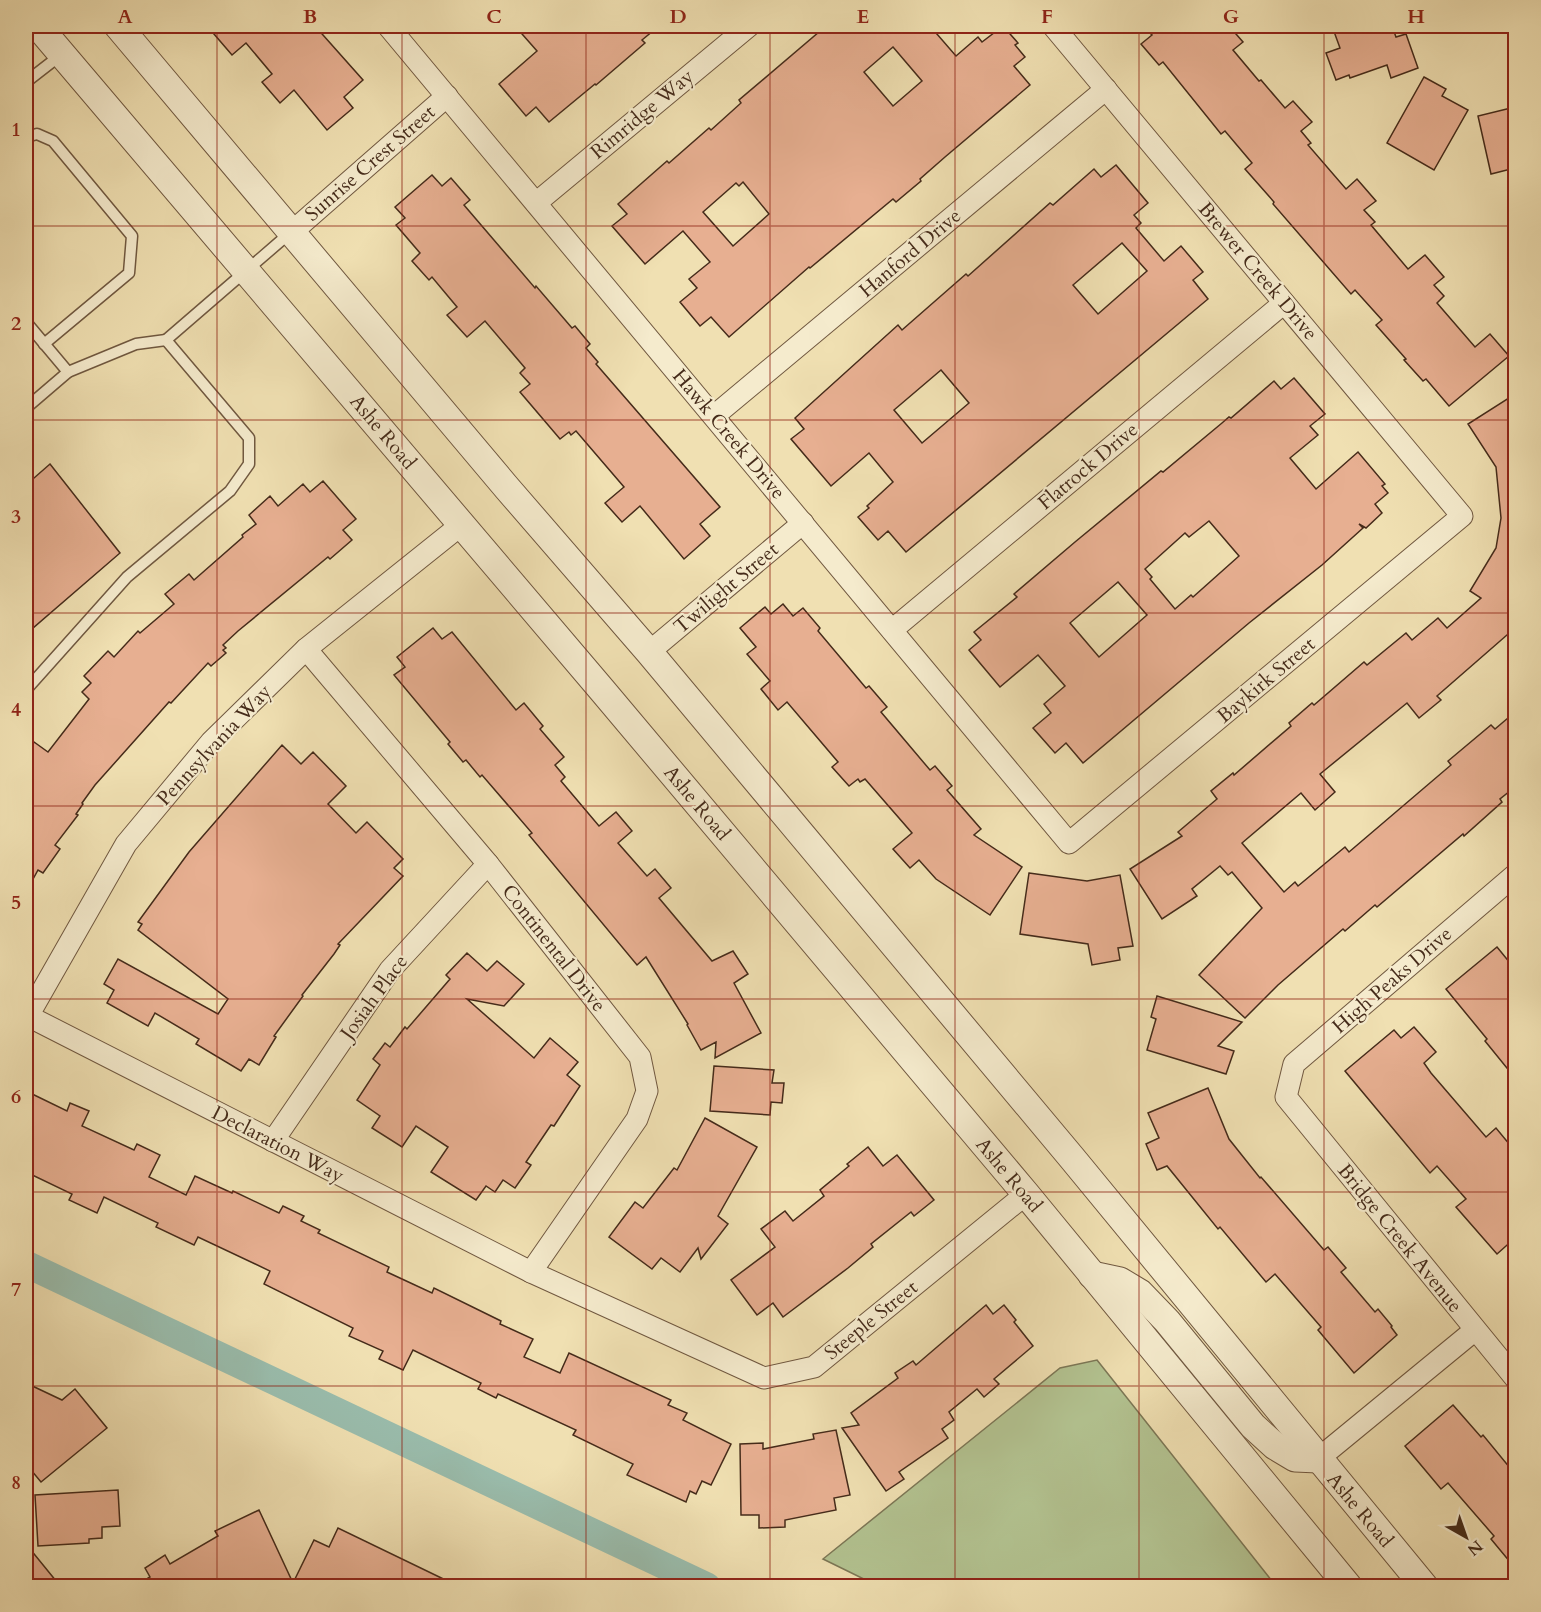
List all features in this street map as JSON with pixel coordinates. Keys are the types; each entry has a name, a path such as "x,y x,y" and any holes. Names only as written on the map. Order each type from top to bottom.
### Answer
{"street":[{"name":"Ashe Road","path":"38,26 1026,1194 1348,1587"},
{"name":"Ashe Road","path":"118,26 507,488 649,652 1072,1158 1424,1587"},
{"name":"Hawk Creek Drive","path":"388,26 1070,843"},
{"name":"Rimridge Way","path":"536,203 749,26"},
{"name":"Brewer Creek Drive","path":"1053,26 1462,516"},
{"name":"Hanford Drive","path":"714,416 1106,89"},
{"name":"Sunrise Crest Street","path":"292,231 447,96"},
{"name":"Flatrock Drive","path":"892,630 1284,303"},
{"name":"Baykirk Street","path":"1070,843 1462,516"},
{"name":"Twilight Street","path":"649,652 803,523"},
{"name":"Pennsylvania Way","path":"26,1016 126,844 211,742 306,650 461,525"},
{"name":"Continental Drive","path":"306,650 488,864 640,1057 647,1091 637,1119 531,1272"},
{"name":"Josiah Place","path":"273,1141 390,970 488,864"},
{"name":"High Peaks Drive","path":"1286,1097 1294,1065 1515,875"},
{"name":"Declaration Way","path":"26,1016 531,1272"},
{"name":"Bridge Creek Avenue","path":"1286,1097 1515,1379"},
{"name":"Steeple Street","path":"531,1272 764,1377 814,1367 1026,1194"},
{"path":"1092,1275 1120,1281 1140,1293 1167,1321 1253,1426 1275,1446 1295,1458 1318,1459 1475,1330"}],"lane":[{"path":"26,82 62,54"},
{"path":"26,137 37,134 53,141 132,236 129,273 44,344"},
{"path":"26,408 68,372 136,344 166,340 292,231"},
{"path":"26,322 68,372"},
{"path":"26,690 127,577 230,491 249,464 249,438 166,340"}],"green space":[{"path":"1097,1360 1276,1586 878,1586 823,1559 1060,1368"}],"building":[{"path":"224,26 315,26 363,80 344,97 353,108 327,130 294,90 280,103 262,82 272,74 246,43 232,55 214,34"},
{"path":"515,26 659,26 642,40 645,43 549,122 536,107 526,116 499,84 537,51"},
{"path":"826,26 930,26 956,56 978,37 982,42 1003,26 1018,43 1015,45 1025,57 1014,66 1030,85 896,202 893,199 809,267 729,337 711,317 700,326 680,302 697,288 689,279 710,262 683,231 645,264 612,226 627,214 618,204 667,161 669,163 709,128 711,130 741,103 739,100","holes":["893,47 922,81 893,106 864,72","743,182 769,214 733,246 703,212 736,183 739,186"]},
{"path":"1143,26 1229,26 1243,42 1233,50 1259,81 1261,80 1285,108 1293,101 1312,122 1301,131 1311,143 1308,145 1346,189 1357,179 1376,201 1364,210 1375,222 1371,225 1408,269 1425,255 1444,277 1434,285 1444,296 1437,303 1475,347 1490,334 1509,356 1449,406 1426,379 1423,381 1404,360 1406,359 1376,325 1382,320 1355,290 1351,294 1273,204 1274,202 1245,169 1252,163 1225,131 1221,134 1163,62 1159,65 1141,44 1152,35"},
{"path":"1332,26 1392,26 1396,37 1406,34 1418,68 1391,78 1387,65 1350,78 1349,75 1336,80 1326,53 1340,48"},
{"path":"1424,77 1446,89 1442,96 1468,110 1434,170 1387,143"},
{"path":"1515,107 1515,168 1491,174 1478,116"},
{"path":"1116,165 1148,203 1134,215 1141,223 1136,228 1164,261 1181,246 1203,272 1193,280 1208,299 906,552 888,531 878,540 858,517 893,482 869,453 831,486 791,439 804,429 795,418 898,325 902,330 966,274 968,276 1050,203 1053,205 1094,169 1101,177","holes":["1122,243 1147,271 1098,314 1073,285","941,370 969,403 922,443 894,410"]},
{"path":"432,175 442,186 451,178 470,200 464,205 535,288 536,286 572,328 575,326 590,344 586,348 598,362 596,364 720,507 700,524 710,536 684,559 640,506 622,522 605,503 624,487 576,431 571,435 569,432 560,439 520,392 530,384 520,373 525,368 485,321 467,337 447,315 457,307 432,277 429,280 412,261 420,253 396,225 405,218 395,207"},
{"path":"1294,378 1325,414 1310,426 1318,435 1290,458 1316,489 1358,452 1385,484 1382,486 1388,493 1375,504 1382,513 1366,528 1359,524 1363,528 1322,565 1249,623 1083,763 1066,743 1055,753 1033,728 1051,713 1044,704 1065,686 1038,655 1000,687 969,650 981,640 974,632 1017,597 1014,594 1075,542 1274,381 1281,389","holes":["1209,521 1239,556 1193,597 1191,595 1175,609 1150,579 1152,577 1145,569 1185,533 1189,537","1118,582 1147,615 1099,657 1070,623"]},
{"path":"1515,394 1515,628 1437,696 1441,700 1419,718 1407,703 1320,774 1335,792 1315,810 1301,793 1242,843 1284,892 1295,882 1298,886 1345,847 1349,852 1451,765 1448,761 1491,725 1495,729 1515,712 1515,787 1500,799 1502,802 1464,836 1463,834 1377,907 1375,905 1345,931 1343,929 1278,985 1245,1018 1199,975 1262,908 1232,872 1228,875 1220,866 1192,889 1197,896 1162,919 1130,869 1182,836 1178,832 1217,799 1211,791 1233,773 1234,775 1291,726 1289,723 1312,703 1314,705 1364,662 1367,665 1406,633 1412,640 1438,618 1447,628 1481,598 1470,591 1496,548 1501,518 1496,467 1468,424"},
{"path":"50,464 120,553 26,634 26,485"},
{"path":"323,481 356,519 343,530 352,540 238,631 223,645 226,653 211,666 208,663 171,703 169,702 95,785 82,803 76,814 78,815 55,845 60,849 43,873 38,870 26,892 26,754 34,742 48,752 89,699 82,692 91,683 84,676 108,651 114,657 138,631 140,633 174,604 165,594 189,574 194,580 243,537 242,535 256,524 249,515 270,496 278,506 303,484 310,492"},
{"path":"783,604 793,616 803,608 820,628 818,631 866,688 869,686 887,707 881,712 930,770 935,766 952,786 947,790 981,829 974,835 1022,867 990,915 936,879 919,860 910,868 893,849 912,833 865,779 860,782 858,779 849,786 832,767 838,762 787,702 778,710 761,689 770,681 747,654 756,647 740,628 765,607 771,614"},
{"path":"433,628 442,639 452,632 516,710 524,703 543,726 540,729 564,757 555,765 565,777 561,781 599,826 616,812 632,831 618,843 647,876 655,869 671,888 659,898 712,961 733,951 748,974 734,983 761,1033 715,1058 716,1042 701,1050 688,1024 646,957 637,965 529,835 532,833 482,775 480,777 466,760 463,762 448,744 450,742 394,675 405,667 397,657"},
{"path":"282,745 301,764 313,752 346,786 328,804 356,833 367,822 403,859 394,868 403,876 338,944 340,945 334,954 274,1036 276,1037 259,1065 249,1059 241,1071 196,1044 199,1039 155,1013 148,1026 107,1003 114,990 104,984 118,959 218,1014 228,999 138,930 142,924 138,922 189,852"},
{"path":"1029,873 1087,881 1120,875 1133,946 1118,948 1120,960 1092,965 1088,944 1020,934"},
{"path":"1497,947 1515,969 1515,1078 1446,989"},
{"path":"467,953 487,971 497,961 524,984 504,1006 467,999 534,1058 550,1038 578,1062 567,1075 580,1086 554,1126 551,1125 526,1162 531,1165 515,1188 503,1180 495,1192 486,1186 476,1200 431,1172 448,1147 416,1126 402,1147 372,1128 380,1116 357,1100 380,1065 373,1059 385,1043 390,1047 405,1027 407,1029 450,979 446,975"},
{"path":"1157,996 1242,1022 1218,1046 1234,1051 1226,1074 1147,1050 1156,1019 1151,1017"},
{"path":"1414,1027 1436,1052 1424,1063 1431,1073 1486,1137 1496,1128 1515,1151 1515,1238 1497,1254 1456,1207 1466,1199 1437,1166 1430,1173 1345,1071 1394,1030 1401,1038"},
{"path":"714,1066 774,1070 772,1083 784,1083 782,1103 771,1102 770,1115 710,1111"},
{"path":"1208,1088 1229,1139 1260,1178 1324,1250 1328,1247 1346,1268 1341,1272 1375,1312 1378,1309 1397,1335 1354,1373 1318,1330 1321,1327 1275,1274 1266,1282 1220,1227 1218,1229 1167,1166 1157,1170 1146,1144 1159,1138 1148,1113"},
{"path":"26,1091 67,1111 70,1103 89,1111 82,1126 134,1150 137,1144 160,1155 149,1177 186,1195 195,1176 279,1213 283,1206 304,1216 301,1221 320,1230 318,1233 389,1267 387,1272 432,1293 434,1288 501,1321 500,1324 533,1339 524,1357 560,1373 569,1353 671,1400 668,1405 687,1413 683,1420 731,1444 711,1485 702,1481 696,1494 690,1491 686,1502 627,1475 633,1464 573,1435 576,1430 498,1394 496,1398 478,1389 481,1383 413,1350 403,1370 379,1359 383,1351 349,1336 353,1328 264,1284 270,1271 198,1237 194,1245 156,1227 158,1223 104,1197 97,1213 69,1200 72,1194 26,1172"},
{"path":"705,1118 757,1147 718,1216 728,1224 701,1259 698,1248 680,1272 661,1258 652,1269 609,1237 635,1202 643,1208 674,1168 677,1170"},
{"path":"868,1147 883,1166 897,1155 934,1200 914,1216 911,1212 871,1244 873,1247 848,1268 783,1317 773,1303 757,1315 731,1280 775,1247 761,1229 785,1211 793,1221 824,1196 820,1190"},
{"path":"986,1305 993,1314 1004,1305 1033,1346 994,1379 999,1384 984,1397 977,1389 949,1412 954,1420 942,1429 948,1438 899,1472 904,1479 886,1491 842,1428 859,1425 851,1413 898,1378 895,1373 913,1361 916,1365"},
{"path":"26,1383 62,1400 75,1389 107,1428 41,1482 26,1464"},
{"path":"1453,1405 1481,1437 1483,1435 1515,1474 1515,1568 1491,1539 1494,1536 1448,1483 1441,1489 1405,1446"},
{"path":"836,1430 850,1495 834,1498 836,1510 785,1520 785,1527 759,1528 759,1515 741,1515 740,1444 763,1443 763,1449 814,1439 813,1434"},
{"path":"118,1490 120,1526 102,1527 102,1538 89,1539 89,1543 38,1546 35,1495"},
{"path":"259,1510 293,1583 314,1540 329,1547 338,1528 460,1587 133,1587 150,1577 145,1568 165,1555 170,1564 218,1536 215,1531"},
{"path":"26,1544 61,1587 26,1587"}],"waterway":[{"path":"26,1264 707,1586"}]}
